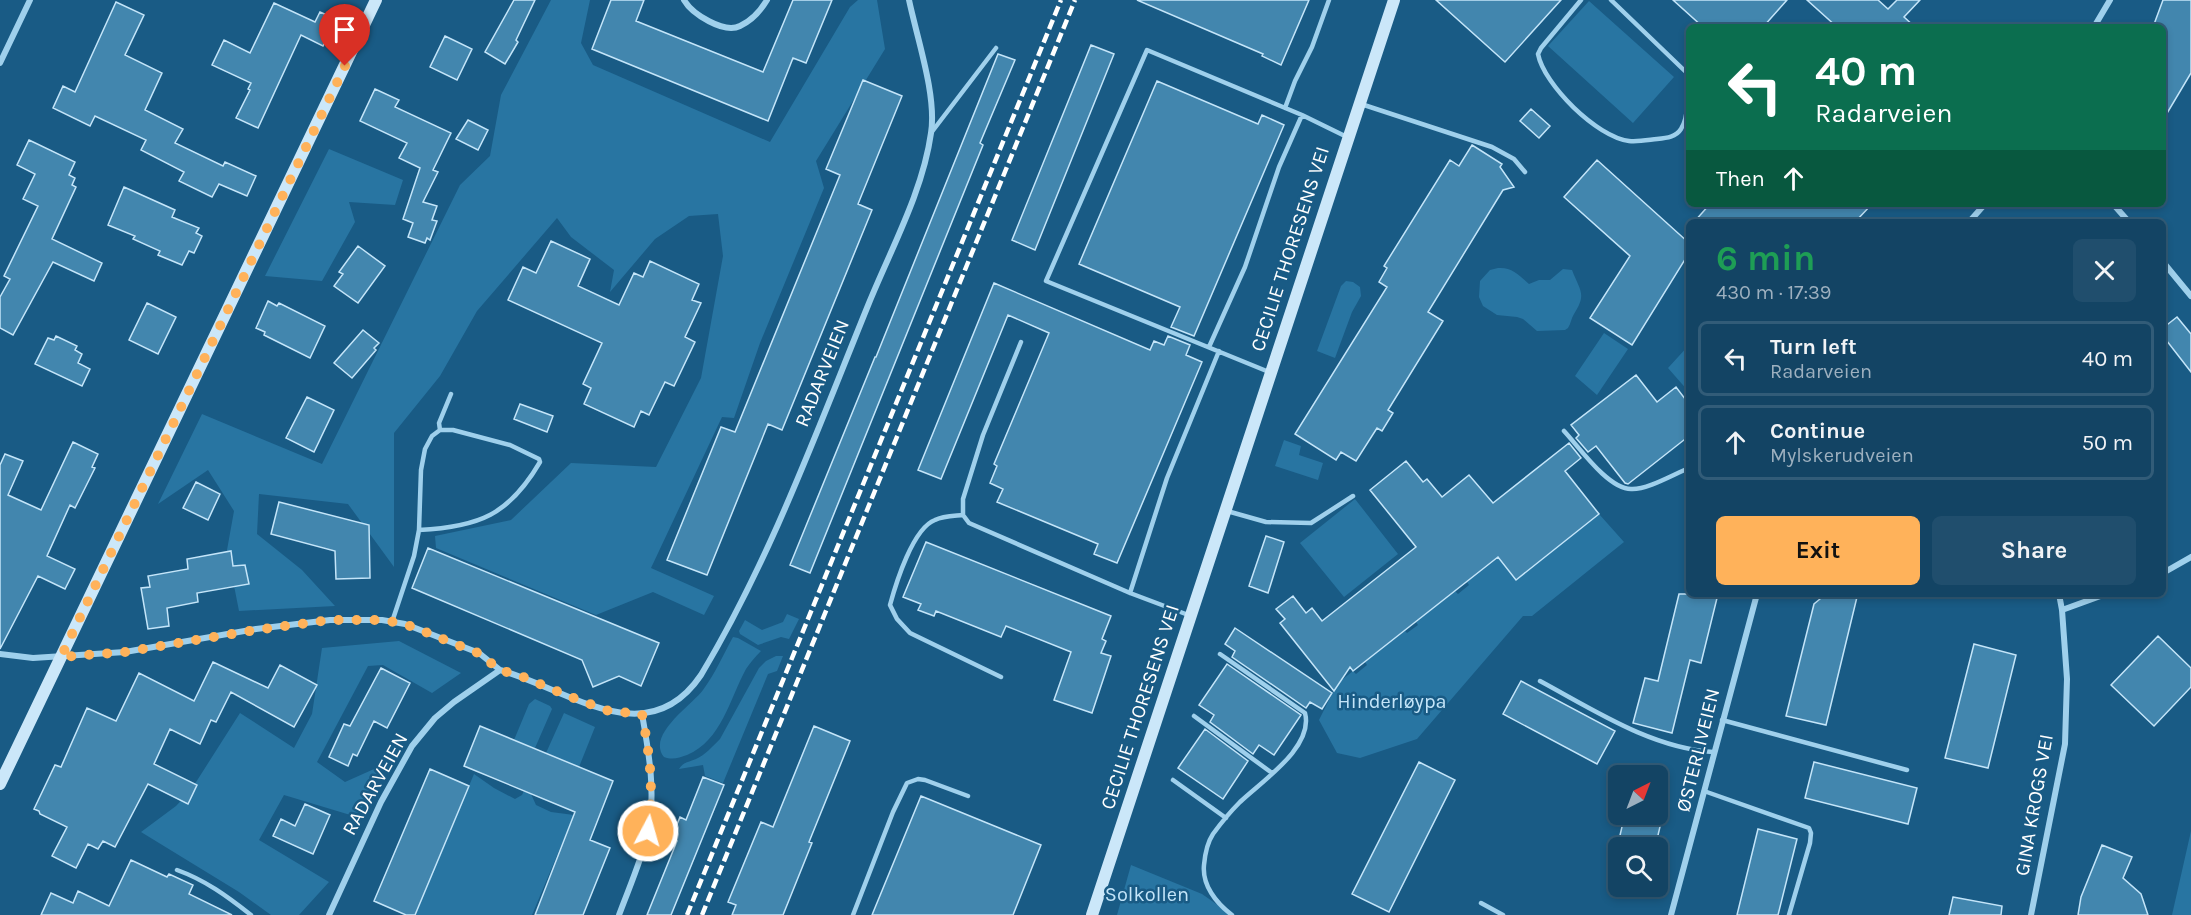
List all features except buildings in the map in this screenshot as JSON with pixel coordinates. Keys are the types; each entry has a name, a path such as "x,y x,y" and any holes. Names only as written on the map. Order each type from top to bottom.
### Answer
{"street":[{"path":"0,63 30,0"},
{"path":"0,784 376,0"},
{"path":"684,0 705,19 726,28 739,27 758,13 767,0"},
{"name":"RADARVEIEN","path":"329,915 381,802 412,746 435,718 500,670 609,711 642,714 668,707 693,687 750,584 788,499 896,242 922,172 932,133 932,111 909,0"},
{"name":"CECILIE THORESENS VEI","path":"1092,915 1394,0"},
{"path":"2096,24 2110,0"},
{"path":"1972,219 1982,207"},
{"path":"2116,207 2126,219"},
{"path":"2166,266 2191,296"},
{"path":"2166,571 2191,556"},
{"name":"ØSTERLIVEIEN","path":"1671,915 1756,597"},
{"name":"GINA KROGS VEI","path":"2031,915 2065,744 2067,679 2060,597"},
{"path":"2062,610 2098,597"},
{"path":"0,654 33,658 125,652 235,633 330,620 382,620 405,624 478,653 500,670"},
{"path":"619,915 642,854 651,809 651,761 642,714"}],"lane":[{"path":"1285,108 1294,81 1312,47 1329,0"},
{"path":"1581,0 1541,48 1539,54 1542,67 1577,112 1611,134 1627,141 1670,138 1681,129 1686,108"},
{"path":"1611,0 1686,72"},
{"path":"932,133 996,48"},
{"path":"1271,373 1154,327 1046,280 1147,50 1302,115 1347,137"},
{"path":"1359,103 1498,149 1514,159 1525,172"},
{"path":"1209,347 1245,267 1280,167 1302,115"},
{"path":"1021,342 983,435 963,499 963,515 969,523 1130,593 1191,616"},
{"path":"1130,593 1167,478 1219,351"},
{"path":"440,430 440,423 451,394"},
{"path":"392,622 414,556 419,530 425,450 432,436 440,430 453,430 510,445 536,455 540,462 519,491 498,512 464,526 419,530"},
{"path":"1564,431 1606,477 1620,487 1631,489 1642,487 1686,469"},
{"path":"1225,510 1266,522 1311,523 1353,496"},
{"path":"963,515 936,519 928,524 916,538 896,584 890,605 897,619 910,633 1000,677"},
{"path":"1220,654 1305,713 1307,722 1305,733 1295,749 1239,803 1212,835 1204,870 1206,884 1214,898 1232,915"},
{"path":"1540,681 1640,732 1671,745 1713,752"},
{"path":"1194,716 1272,773"},
{"path":"1722,720 1907,771"},
{"path":"853,915 893,812 907,783 918,779 924,780 969,796"},
{"path":"1173,780 1226,818"},
{"path":"1704,791 1809,828 1812,833 1810,843 1790,915"},
{"path":"177,870 192,875 220,891 251,915"},
{"path":"1481,903 1503,915"}],"green space":[{"path":"551,0 590,0 581,43 593,65 770,142 850,7 858,0 877,0 885,49 816,161 824,188 760,343 734,418 722,417 651,568 714,596 704,615 653,592 596,615 436,548 435,536 511,520 571,463 656,467 701,378 723,256 718,214 689,216 655,239 610,292 614,270 571,237 557,218 477,311 440,376 394,433 394,567 348,504 259,494 257,534 302,570 335,606 239,611 227,550 234,511 208,470 158,504 202,414 322,464 460,185 490,156 501,95"},
{"path":"1589,1 1674,77 1633,123 1548,46"},
{"path":"329,149 403,180 395,205 349,202 355,222 322,281 265,276"},
{"path":"1498,268 1511,270 1529,284 1539,280 1550,280 1563,269 1572,270 1580,288 1581,297 1568,328 1537,331 1523,319 1497,315 1483,306 1479,297 1480,281 1490,270"},
{"path":"1346,281 1353,282 1360,287 1361,296 1352,312 1335,358 1317,351 1341,286"},
{"path":"1604,333 1628,349 1597,395 1575,376"},
{"path":"1686,348 1686,389 1668,368"},
{"path":"1284,440 1301,446 1299,455 1323,463 1318,480 1275,466"},
{"path":"1355,499 1398,554 1344,597 1300,543"},
{"name":"Hinderløypa","path":"1599,514 1624,542 1532,616 1523,616 1417,739 1360,758 1337,753 1319,720 1333,692 1333,687 1353,671 1356,674 1367,665 1365,662 1405,631 1407,633 1418,625 1416,622 1455,591 1458,594 1469,585 1467,582 1498,558 1516,580"},
{"path":"787,614 799,619 789,639 781,637 758,645 740,634 739,631 745,620 762,630 783,622"},
{"path":"733,637 761,651 746,669 717,729 709,740 687,755 678,758 664,757 660,748 661,739 666,730 703,690"},
{"path":"399,641 461,673 432,693 383,665 368,666 317,762 345,782 383,765 357,817 284,795 259,840 329,882 299,915 271,915 239,892 141,832 176,806 191,790 240,713 294,748 312,714 322,648"},
{"path":"776,656 783,656 777,671 768,674 723,783 705,776 703,765 679,769 703,755 720,739 759,668"},
{"path":"535,699 552,709 535,748 514,740 529,704"},
{"path":"564,713 595,727 579,767 546,753"},
{"path":"474,774 515,799 524,791 531,794 536,805 551,812 574,815 532,915 415,915"},
{"path":"2191,831 2191,915 2172,915"},
{"name":"Solkollen","path":"1131,865 1202,894 1232,915 1117,915"}],"railway":[{"path":"687,915 1061,0"},
{"path":"702,915 1075,0"}],"route":[{"path":"345,66 61,657 125,652 330,620 382,620 405,624 478,653 500,670 521,676 548,689 609,711 642,714 651,761 651,809 648,831"}]}
